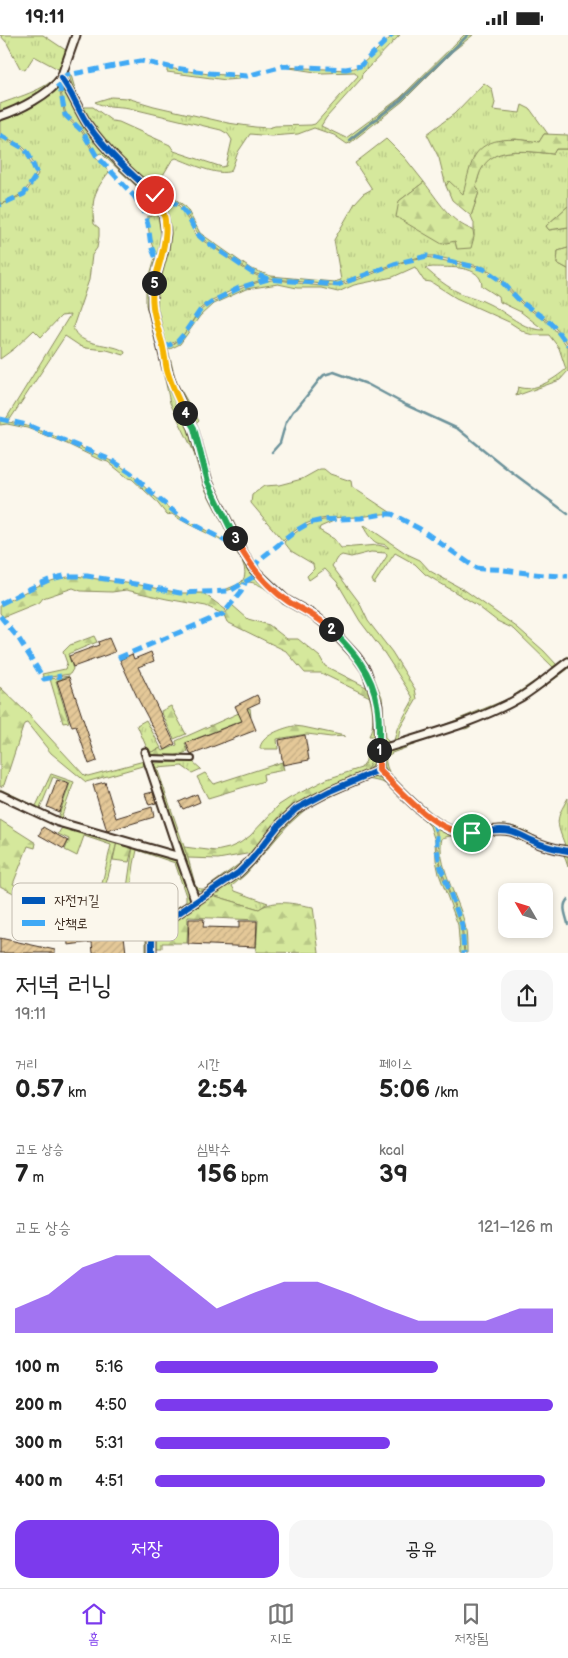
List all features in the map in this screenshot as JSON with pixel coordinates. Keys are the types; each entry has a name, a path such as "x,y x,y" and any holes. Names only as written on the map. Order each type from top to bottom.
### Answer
{"street":[{"path":"0,116 17,110 57,84 61,78 76,35"},
{"path":"61,78 69,89 82,116 105,147 155,195 162,208 165,241 153,288 152,307 172,384 194,428 203,467 214,496 244,556 253,569 286,600 321,620 362,663 371,682 378,705 379,770 423,811 439,824 452,831 465,833 497,830 510,831 550,848 568,851"},
{"path":"379,750 491,712 520,697 568,663"},
{"path":"146,755 196,902"},
{"path":"178,914 244,867 279,825 296,809 330,791 379,770"},
{"path":"0,795 58,822 180,857"}],"lane":[{"path":"146,755 192,759"}],"green space":[{"path":"0,35 43,35 67,51 73,35 65,64 57,79 38,95 0,114 0,104 43,87 60,70 34,56 25,70 20,68 7,43"},
{"path":"393,35 400,35 362,74 361,79 321,126 346,138 400,98 464,35 467,35 400,99 349,139 350,141 401,100 468,35 473,35 453,51 403,101 350,143 347,144 334,135 314,128 298,134 271,136 250,134 238,152 231,171 212,171 176,158 172,160 156,187 186,207 200,233 251,269 271,276 334,282 341,280 334,240 355,203 363,194 372,189 355,163 386,139 405,158 424,182 399,201 455,241 457,249 474,236 474,223 471,216 479,192 476,186 481,169 488,160 496,155 514,151 553,154 556,149 568,149 568,206 546,226 549,230 568,227 568,248 558,251 557,263 568,269 568,344 552,324 522,302 490,271 478,266 434,256 423,256 394,264 352,280 330,285 268,278 251,272 200,237 181,205 158,194 98,136 77,101 69,75 71,75 82,107 93,107 112,121 119,122 170,145 174,151 222,167 226,166 232,140 228,134 221,130 129,108 106,106 95,102 111,97 127,98 228,123 255,127 311,125 315,124 358,76 355,72 322,73 283,67 347,70 360,66"},
{"path":"167,68 209,74 242,76 239,79 226,80 167,72"},
{"path":"484,83 492,89 495,103 493,110 520,113 522,105 530,109 548,134 544,134 539,142 515,139 494,142 475,157 463,195 449,182 446,186 439,158 427,134 454,114"},
{"path":"60,87 66,90 76,109 154,198 162,217 163,239 158,262 150,239 147,217 152,216 153,207 150,199 101,153 96,155 83,131 66,115"},
{"path":"59,88 65,116 82,132 95,156 109,172 97,190 93,202 94,224 99,228 99,236 97,248 92,255 89,280 73,327 76,334 88,342 113,347 125,352 124,355 107,350 86,348 65,336 9,421 6,419 70,315 61,316 41,337 34,330 0,359 0,205 25,194 38,174 29,153 23,147 0,134 0,118"},
{"path":"544,134 568,135 568,149 556,149 553,154 515,151 496,155 480,171 476,185 479,192 471,216 452,200 446,186 449,181 463,194 474,157 480,150 495,141 513,139 539,142"},
{"path":"0,136 22,148 27,154 36,174 22,193 0,204"},
{"path":"424,182 451,216 473,230 474,237 471,248 457,249 455,241 442,244 396,217 399,201"},
{"path":"161,199 176,203 181,208 199,238 245,269 265,279 239,287 210,301 200,309 184,334 178,340 165,347 154,304 156,285 167,235 166,211"},
{"path":"568,206 568,227 549,230 546,226"},
{"path":"568,248 568,269 557,263 558,251"},
{"path":"427,257 484,269 500,281 521,303 551,325 568,347 568,371 560,380 516,396 518,387 537,387 550,381 566,369 559,348 549,335 526,333 509,322 456,298 431,282 424,281 415,267 393,277 354,285 338,292 321,288 297,288 278,284 246,289 213,304 200,316 180,344 168,350 176,382 199,421 196,424 212,482 249,557 256,563 254,566 251,562 211,483 170,371 165,349 180,339 203,308 250,285 264,281 279,280 318,286 340,285","holes":["425,268 463,269 476,274 482,286 499,297 500,302 521,312 544,330 522,324 486,302 455,291"]},
{"path":"155,258 157,264 150,290 159,340 191,426 198,454 238,547 229,542 228,534 205,489 193,450 170,403 159,350 146,305 146,288"},
{"path":"0,420 27,426 62,439 118,464 181,518 240,550 255,574 236,587 223,591 240,583 245,575 242,560 233,549 219,539 172,514 167,515 155,500 132,479 108,462 27,428 7,424 0,425"},
{"path":"320,469 351,481 352,487 393,514 319,519 301,527 283,541 251,503 252,495 264,486 279,485 302,479"},
{"path":"323,520 336,520 320,527 319,530 334,539 341,548 378,545 389,548 373,540 363,525 366,526 407,554 420,560 430,571 466,591 518,628 557,665 568,656 568,660 513,699 477,715 392,745 388,744 382,738 380,707 374,684 353,648 323,619 283,595 255,568 258,563 259,569 285,596 320,614 336,627 359,653 372,674 382,697 385,738 389,742 394,741 397,729 413,700 412,696 385,654 360,621 337,582 325,569 309,580 307,576 314,569 313,564 291,551 284,542 302,528","holes":["371,552 386,553 387,556 372,580 374,584 395,553 415,564 425,574 475,604 497,621 514,629 554,668 510,698 398,741 400,728 417,699 415,689 392,652 368,621 359,602 332,566 337,558 342,555 351,557"]},
{"path":"76,576 180,593 203,593 226,610 223,614 206,606 126,590 112,592 81,591 73,588 43,598 40,602 3,617 0,613 0,605 28,591 46,583"},
{"path":"257,578 320,623 354,655 367,676 375,704 375,736 369,736 373,723 372,708 366,680 356,663 333,637 316,623 289,607 264,588 247,582"},
{"path":"232,605 248,619 269,625 287,639 298,639 320,657 325,666 368,688 370,697 321,673 305,673 286,651 227,622 224,615"},
{"path":"94,636 97,642 68,654 73,669 70,674 44,678 42,674 65,669 67,663 63,652 70,645"},
{"path":"568,665 568,669 555,679 512,706 479,719 467,728 459,728 392,753 386,757 387,767 401,788 391,779 384,766 383,757 390,750 494,712"},
{"path":"69,676 56,681 69,722 63,723 50,679"},
{"path":"0,687 28,714 84,775 88,776 144,761 146,765 86,782 51,753 27,723 24,724 4,785 0,787"},
{"path":"171,706 186,734 174,739 161,711"},
{"path":"250,708 251,717 185,743 188,752 170,757 150,756 149,753 161,748 163,751 177,745 176,741"},
{"path":"146,720 161,748 149,753 137,725"},
{"path":"294,726 345,736 331,737 307,734 277,739 278,749 260,749 261,744 268,737 278,731"},
{"path":"367,746 372,750 375,757 372,766 365,773 297,806 251,858 232,874 206,890 200,891 195,888 153,763 192,761 201,769 192,773 182,766 157,768 195,884 200,889 205,889 246,859 292,806 367,768 370,757"},
{"path":"367,746 370,752 370,759 368,768 365,771 356,777 316,793 296,805 273,827 252,853 218,859 188,858 184,847 216,851 229,848 250,836 279,805 290,798 327,779 361,768 366,761"},
{"path":"282,762 284,770 263,774 264,781 208,798 197,777 205,773 214,784"},
{"path":"51,774 74,782 61,818 58,818 70,783 53,777 39,811 0,793 0,789 36,806"},
{"path":"368,777 387,781 432,823 436,833 437,850 443,878 461,925 464,953 460,952 458,925 439,874 435,841 430,826 391,787 382,782 368,779 308,807 287,826 246,874 232,886 235,891 268,903 259,909 212,895 235,879 290,817 310,803"},
{"path":"568,798 568,847 543,844 521,832 478,832 454,829 442,823 427,811 440,820 462,829 468,830 505,825 518,828 544,841 565,845 558,821"},
{"path":"0,820 36,843 35,848 28,846 12,883 12,892 0,886"},
{"path":"436,824 447,830 506,832 568,853 568,867 564,855 529,844 515,836 503,833 476,837 450,836 442,838 442,858 465,925 467,953 465,953 462,925 441,868"},
{"path":"63,826 117,842 106,883 102,883 111,845 84,836 77,856 65,850 69,839 58,834"},
{"path":"117,842 133,846 129,862 113,860"},
{"path":"133,846 177,860 192,898 188,906 178,911 178,907 186,902 186,896 175,863 137,850 132,883 128,883"},
{"path":"212,895 259,909 278,903 292,903 313,907 319,953 256,952 258,920 188,917 187,943 162,943 162,948 156,948 156,941 178,941 178,916"},
{"path":"146,941 148,941 148,953 146,953"}],"building":[{"path":"109,638 115,652 73,667 69,656 99,645 98,642"},
{"path":"151,652 154,661 138,667 175,744 165,750 120,660 132,654 134,659"},
{"path":"69,677 97,761 89,764 76,726 72,727 57,681"},
{"path":"257,695 260,702 247,708 256,730 191,755 186,743 242,721 235,706"},
{"path":"305,735 309,760 283,765 279,740"},
{"path":"57,780 69,784 59,812 47,807"},
{"path":"105,782 116,818 152,807 154,817 107,831 93,785"},
{"path":"153,792 156,803 149,805 145,794"},
{"path":"197,794 200,802 183,809 179,802"},
{"path":"43,827 68,841 64,849 39,835"},
{"path":"189,919 204,919 203,927 239,928 239,921 257,921 256,947 188,944"},
{"path":"0,938 55,950 55,953 0,953"},
{"path":"68,941 125,941 126,953 93,953 92,942 68,945"}],"waterway":[{"path":"349,140 401,100 468,35"},
{"path":"272,452 280,443 286,422 293,411 324,375 334,372 367,384 406,405 458,429 568,514"},
{"path":"568,899 564,908 568,924"}],"marked path":[{"path":"61,78 67,75 141,61 209,73 247,76 283,66 346,69 360,66 392,35"},
{"path":"57,84 60,88 65,115 82,131 96,155 134,196 143,209 148,224 151,246 159,266"},
{"path":"0,135 23,148 28,153 37,174 24,194 0,205"},
{"path":"155,195 168,199 180,206 197,234 205,241 251,272 268,279 338,285 394,264 427,256 484,269 500,280 521,302 552,324 568,345"},
{"path":"163,348 178,341 201,309 211,302 239,288 268,279"},
{"path":"0,419 27,425 111,460 131,473 182,518 239,548"},
{"path":"253,569 259,560 297,530 309,523 392,514 420,529 476,568 568,576"},
{"path":"0,604 51,579 64,576 87,576 180,593 230,591 258,574"},
{"path":"118,658 223,614 241,592 245,583"},
{"path":"0,616 19,639 44,679 61,676"},
{"path":"433,821 437,833 437,850 441,868 462,925 464,953"}],"cycle path":[{"path":"61,78 95,135 119,162 155,195 162,208 166,233 164,249 153,288 152,307 167,369 193,428 208,482 253,569 286,600 315,616 330,628 356,656 366,670 378,705 379,770 430,818 453,831 464,833 493,830 510,831 545,846 568,851"},
{"path":"178,913 238,873 279,825 296,809 330,791 379,770"},
{"path":"152,941 152,953"}],"route":[{"path":"155,195 164,214 166,233 164,249 153,288 152,301 154,313 167,369 172,384 194,428 203,467 214,496 244,556 258,575 286,600 321,620 362,663 371,682 378,705 379,770 432,819 458,833 472,833"}]}
